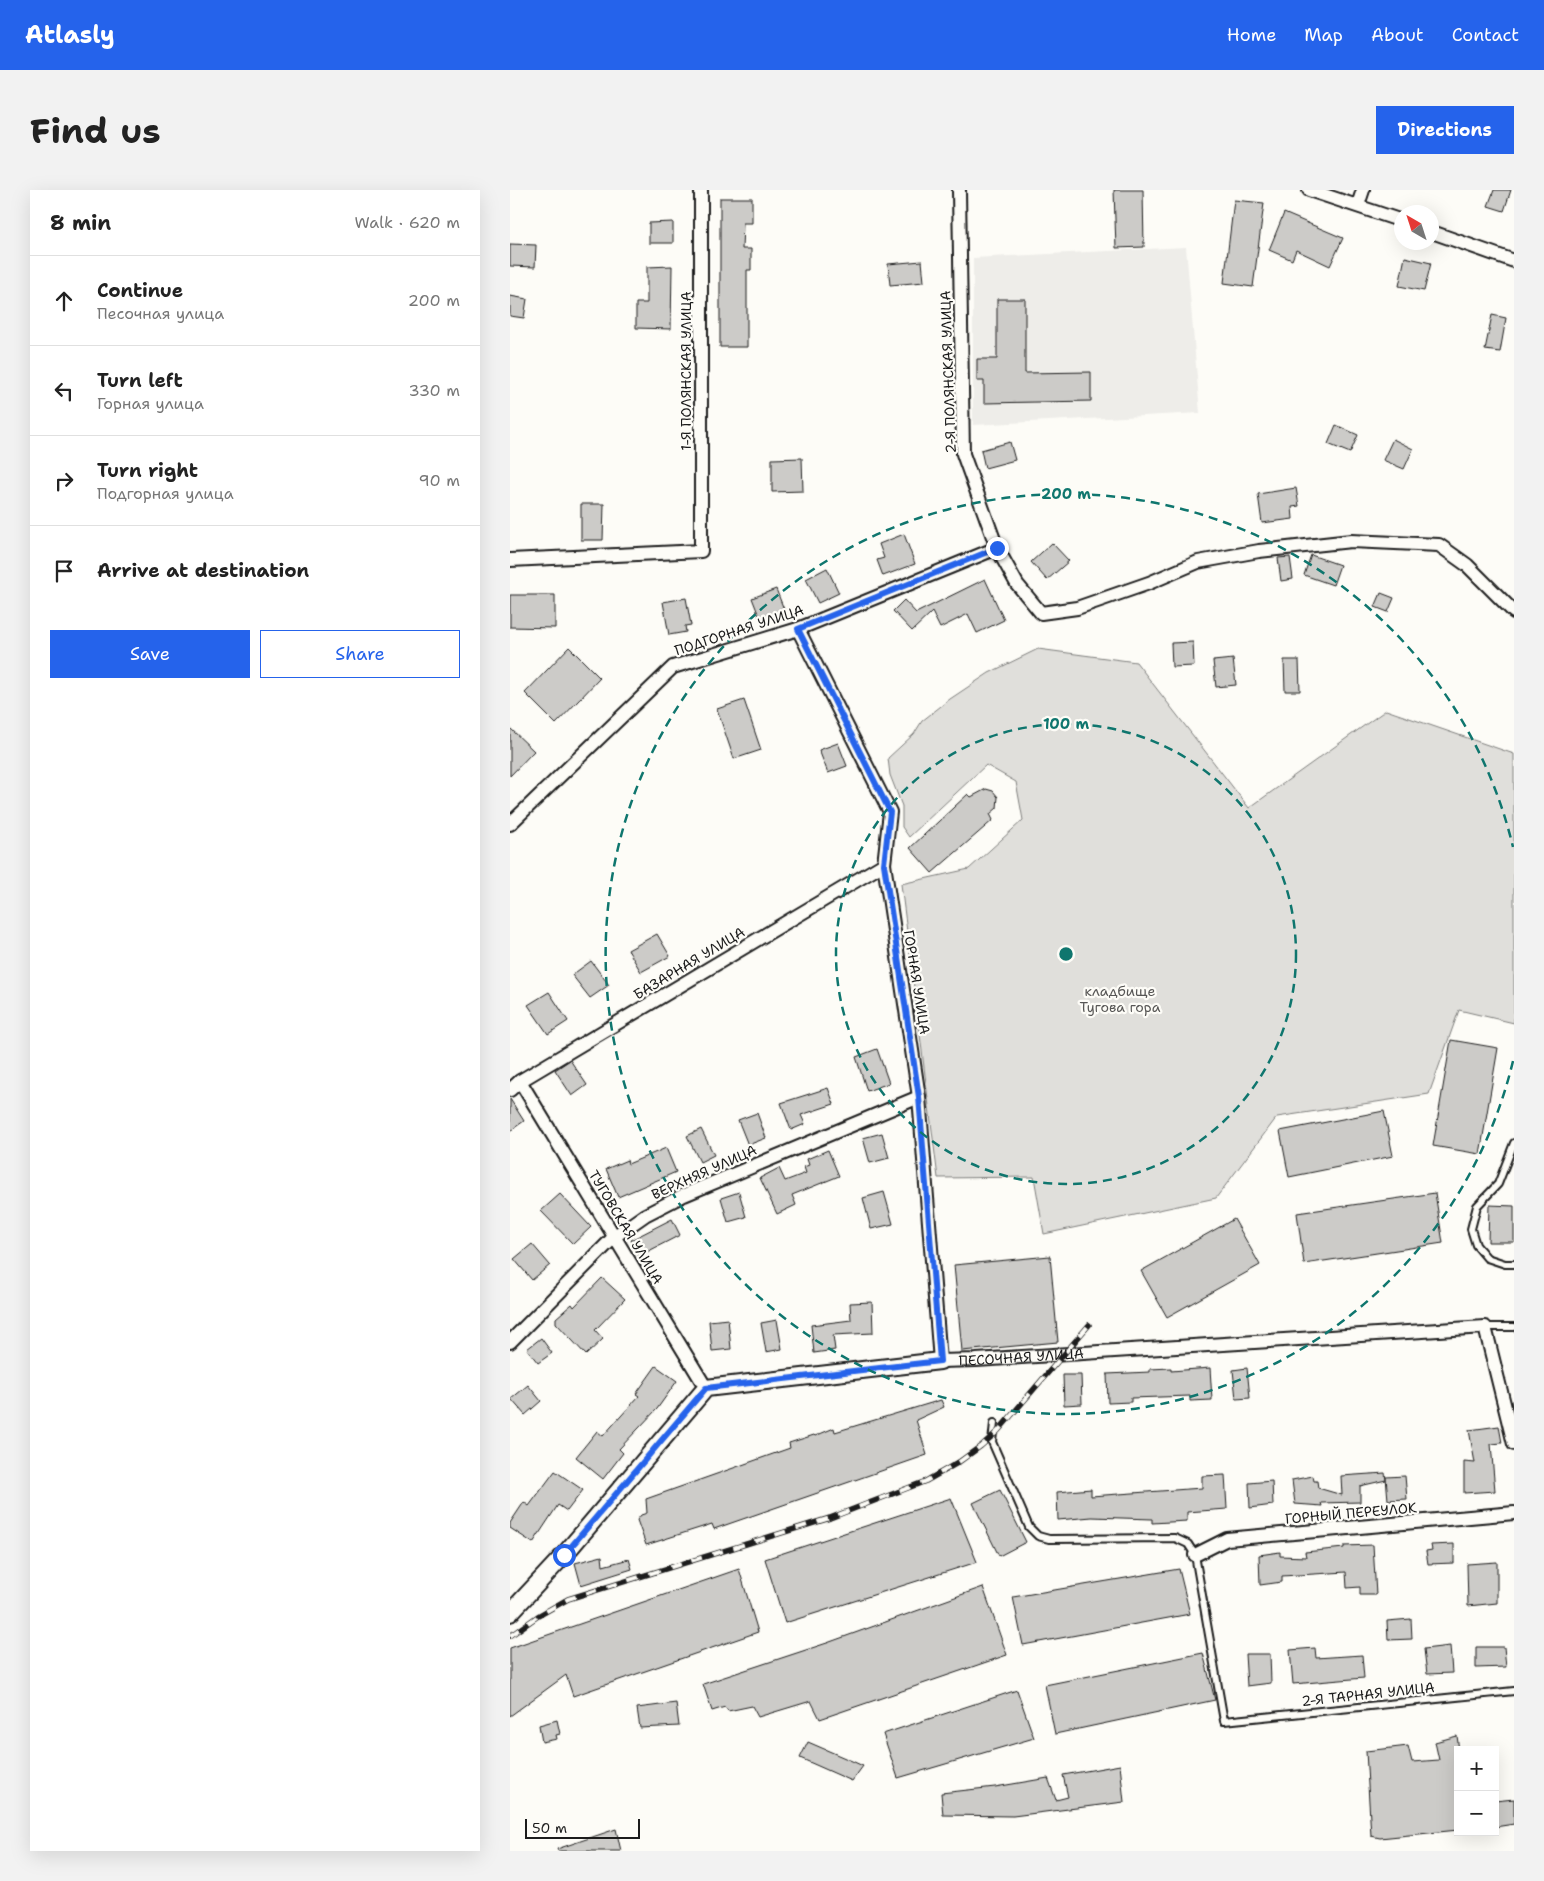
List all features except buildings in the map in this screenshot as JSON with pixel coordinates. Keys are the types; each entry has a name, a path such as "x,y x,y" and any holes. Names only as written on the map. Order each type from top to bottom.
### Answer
{"street":[{"name":"1-Я ПОЛЯНСКАЯ УЛИЦА","path":"510,560 701,552 701,190"},
{"name":"2-Я ПОЛЯНСКАЯ УЛИЦА","path":"959,190 963,454 997,548 1017,584 1041,613 1077,608 1149,583 1198,562 1259,551 1351,541 1439,545 1467,565 1514,612"},
{"path":"1309,190 1394,218"},
{"path":"1358,205 1363,190"},
{"path":"1439,234 1514,261"},
{"name":"ПОДГОРНАЯ УЛИЦА","path":"510,824 673,667 798,629 997,548"},
{"name":"ГОРНАЯ УЛИЦА","path":"798,629 890,812 884,864 919,1097 940,1361"},
{"name":"БАЗАРНАЯ УЛИЦА","path":"515,1086 884,864"},
{"name":"ТУГОВСКАЯ УЛИЦА","path":"515,1086 614,1236 706,1388"},
{"name":"ВЕРХНЯЯ УЛИЦА","path":"510,1342 614,1236 645,1215 684,1195 919,1097"},
{"path":"1485,1327 1514,1444"},
{"name":"ПЕСОЧНАЯ УЛИЦА","path":"706,1388 940,1361 1014,1358 1485,1327"},
{"path":"510,1613 564,1555 706,1388"},
{"name":"ГОРНЫЙ ПЕРЕУЛОК","path":"1195,1555 1227,1539 1514,1514"}],"lane":[{"path":"1514,1143 1498,1184 1477,1206 1471,1229 1476,1245 1487,1258 1505,1264 1514,1264"},
{"path":"1485,1327 1514,1327"},
{"path":"994,1423 992,1442 1029,1527 1038,1536 1049,1539 1175,1538 1188,1544 1195,1555"},
{"name":"2-Я ТАРНАЯ УЛИЦА","path":"1195,1555 1224,1721 1514,1691"}],"shaded area":[{"path":"1186,247 1200,413 973,425 973,258"}],"green space":[{"name":"кладбище Тугова гора","path":"1038,649 1136,662 1249,808 1386,710 1514,754 1514,1023 1459,1010 1429,1094 1277,1117 1216,1198 1044,1234 1034,1177 938,1178 901,884 969,869 1023,820 1016,782 986,765 909,837 902,827 902,806 890,775 888,758 914,734 922,721 950,699 989,673"}],"railway":[{"path":"510,1636 538,1616 568,1599 830,1518 926,1481 959,1462 998,1431 1089,1325"}],"route":[{"path":"564,1555 706,1388 940,1361 919,1097 884,864 890,812 798,629 997,548"}]}
